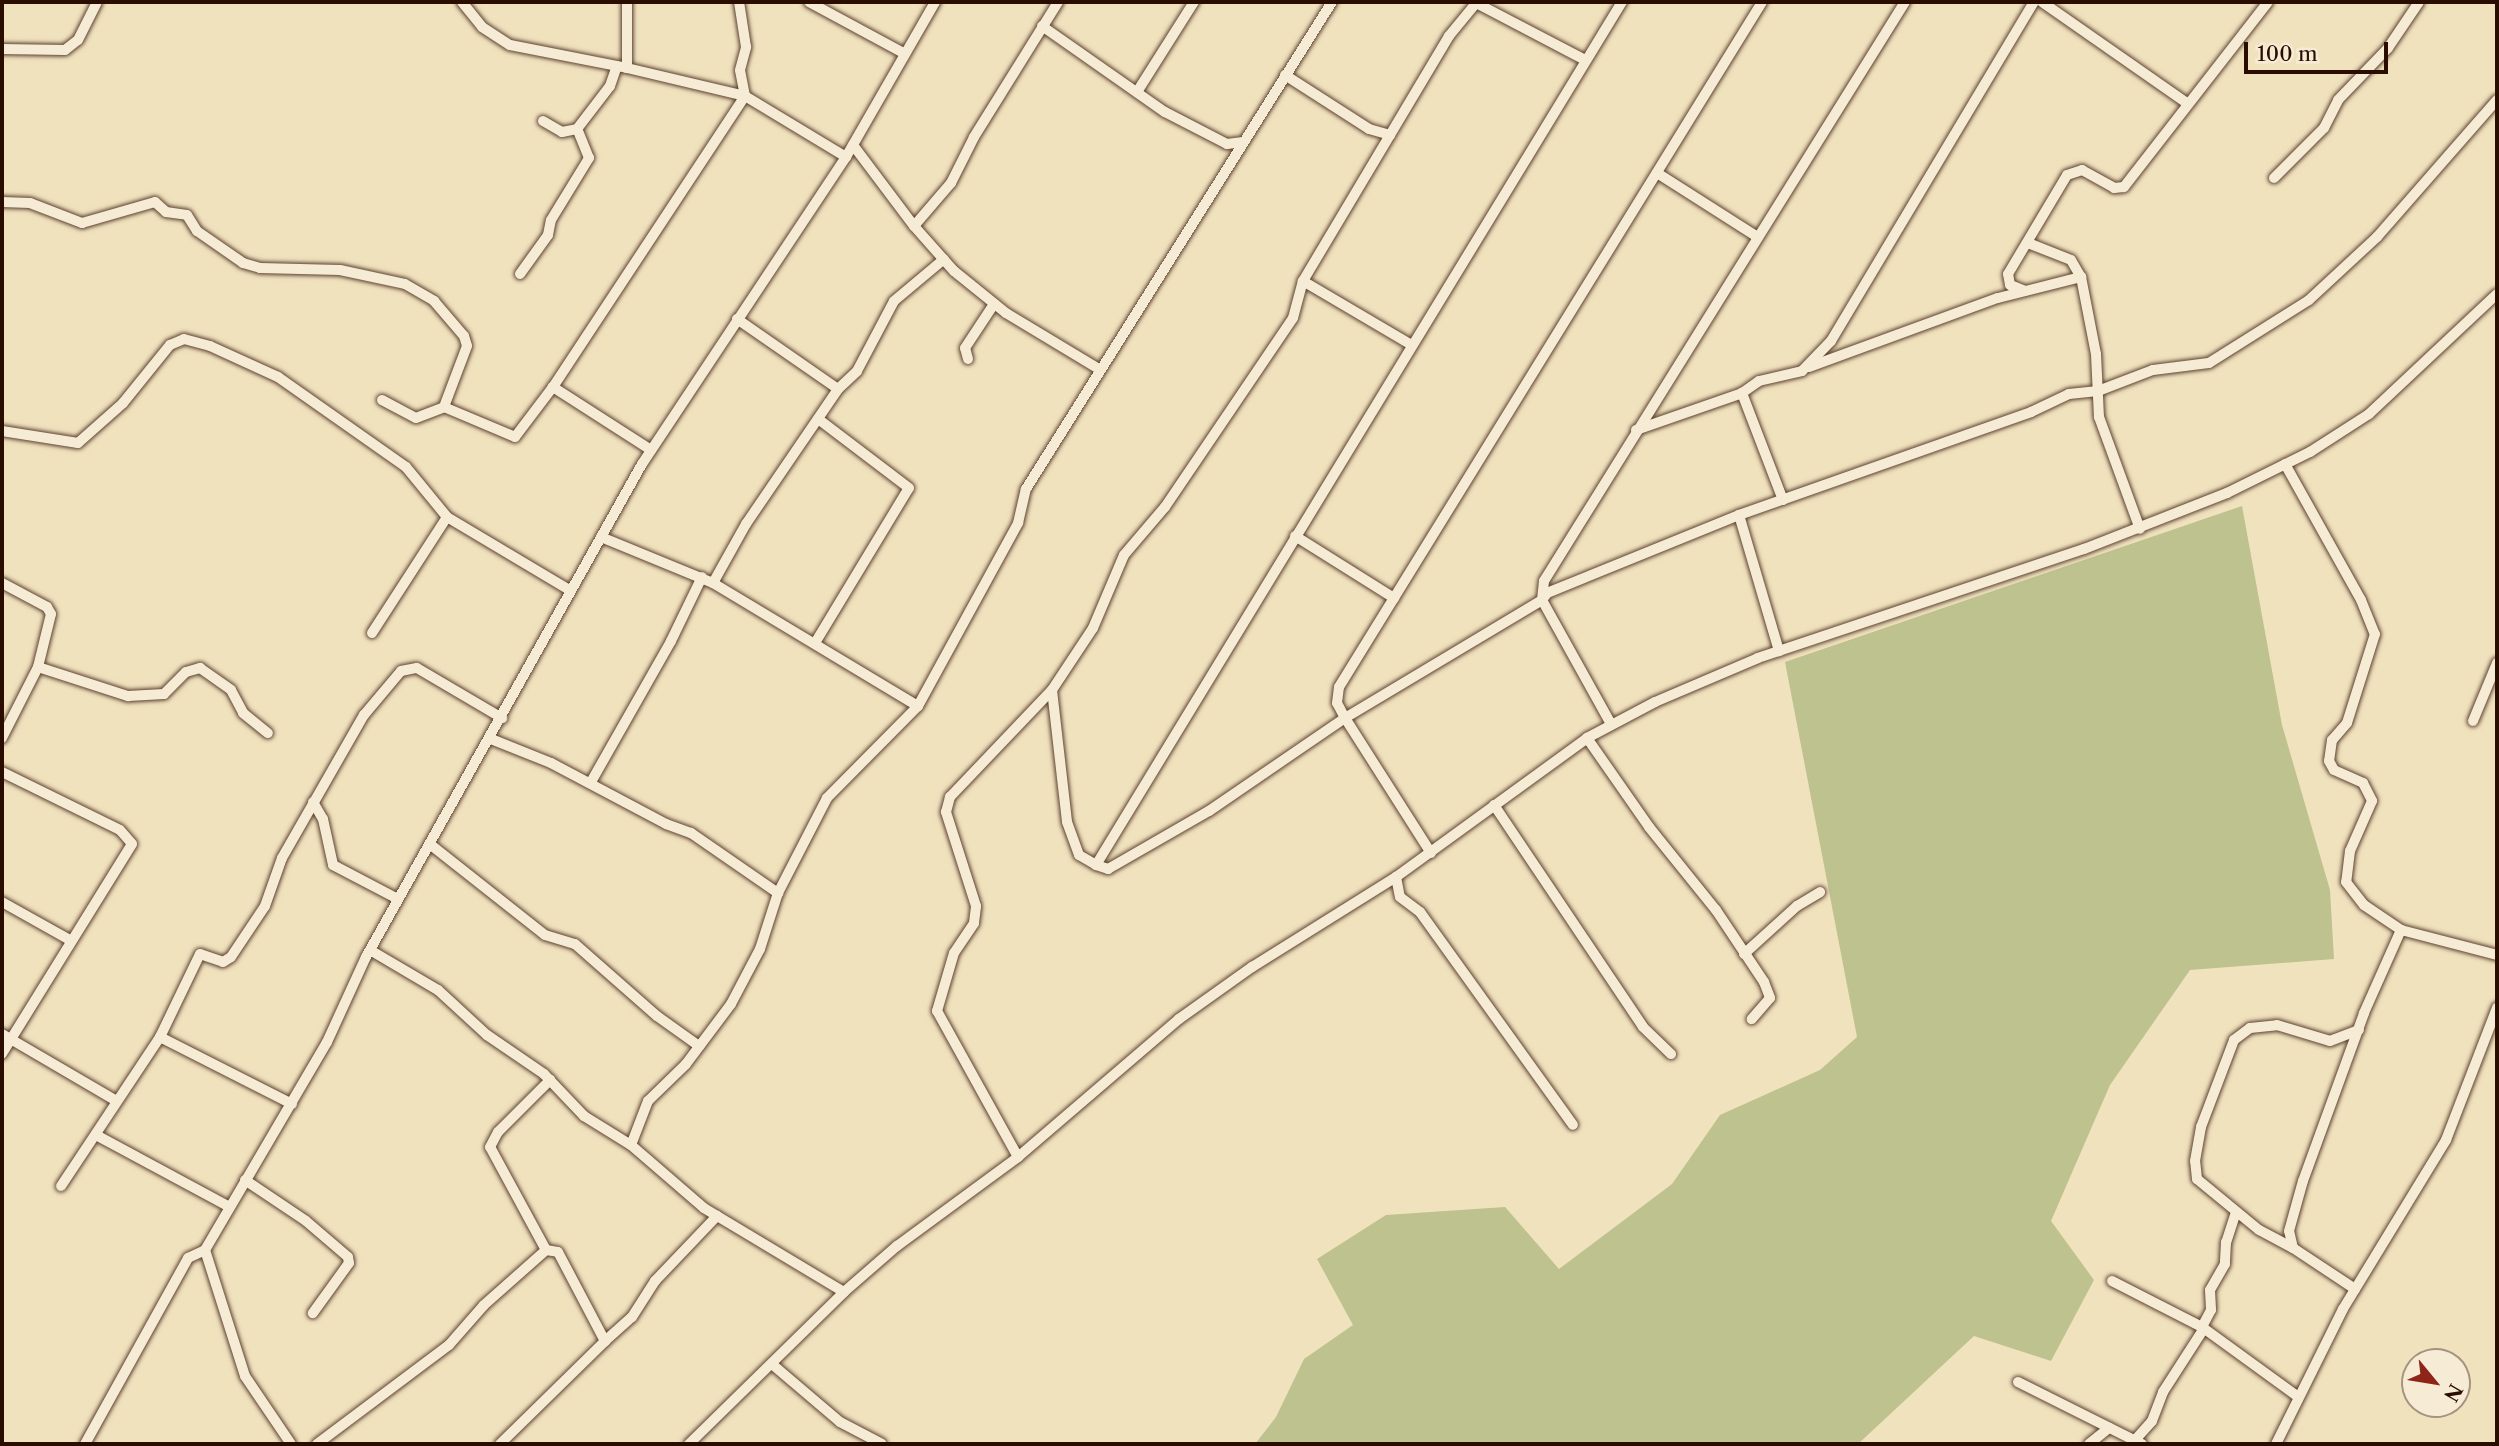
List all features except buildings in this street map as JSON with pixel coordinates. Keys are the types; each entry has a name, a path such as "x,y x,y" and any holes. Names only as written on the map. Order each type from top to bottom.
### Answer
{"street":[{"path":"2,49 65,50 78,40 97,2"},
{"path":"462,2 482,27 510,45 622,67 745,96 846,157"},
{"path":"543,121 562,132 577,129 610,86 622,67 626,2"},
{"path":"382,400 416,418 444,407 515,437 552,387 745,96 740,70 746,47 739,2"},
{"path":"809,2 905,54"},
{"path":"291,1444 245,1376 233,1328 207,1265 205,1250 228,1206 292,1104 370,950 491,739 600,537 651,450 846,157 935,2"},
{"path":"914,226 951,183 974,137 1058,2"},
{"path":"1137,92 1194,2"},
{"path":"631,1145 648,1101 721,1019 755,961 778,893 827,798 918,706 1017,523 1026,489 1332,2"},
{"path":"1096,865 1410,344 1622,2"},
{"path":"1431,853 1345,718 1337,703 1339,687 1762,2"},
{"path":"1611,724 1542,600 1544,581 1756,236 1905,2"},
{"path":"1805,369 1831,341 2034,2"},
{"path":"2042,2 2187,103"},
{"path":"2025,291 2010,285 2008,274 2067,176 2082,170 2114,188 2124,187 2268,2"},
{"path":"2274,178 2324,128 2338,100 2388,48 2419,2"},
{"path":"1018,1157 937,1011 954,953 974,923 976,906 946,812 953,792 1052,690 1093,628 1124,555 1165,507 1293,318 1303,281 1449,36 1476,3 1585,60"},
{"path":"1042,26 1165,112 1227,144 1243,142"},
{"path":"1285,75 1369,129 1390,135"},
{"path":"1052,690 1067,822 1079,855 1108,869 1209,811 1345,718 1542,600 1547,593 1600,569 1739,515 2031,412 2069,394 2098,391 2153,370 2209,363 2309,300 2377,237 2497,100"},
{"path":"520,274 548,235 551,220 589,158 577,129"},
{"path":"853,145 914,226 944,260 994,304 1099,369"},
{"path":"1657,173 1756,236"},
{"path":"2,202 30,204 82,223 155,202 166,212 187,215 197,231 243,263 260,268 340,270 405,284 434,301 464,336 467,346 444,407"},
{"path":"2028,243 2071,260 2081,276 2102,428 2140,528"},
{"path":"713,583 746,524 838,389 858,371 894,301 944,260"},
{"path":"1636,430 1742,393 1759,380 1805,369 2025,291 2081,276"},
{"path":"1303,281 1410,344"},
{"path":"690,1444 774,1365 844,1292 897,1246 1018,1157 1179,1019 1252,967 1431,853 1587,738 1611,724 1779,651 2140,528 2285,464 2369,414 2497,294"},
{"path":"968,359 965,348 994,304"},
{"path":"737,319 838,389"},
{"path":"2,431 78,443 123,404 170,345 184,340 278,377 406,467 447,517 571,591"},
{"path":"1831,341 1839,355"},
{"path":"552,387 651,450"},
{"path":"1742,393 1783,500"},
{"path":"815,643 909,488 818,419"},
{"path":"2285,464 2372,622 2375,634 2347,723 2332,740 2329,766 2363,783 2372,801 2350,850 2346,881 2364,905 2401,930 2497,955"},
{"path":"1739,515 1779,651"},
{"path":"372,633 447,517"},
{"path":"1295,536 1394,598"},
{"path":"600,537 713,583 918,706"},
{"path":"591,782 671,641 702,578"},
{"path":"2,583 47,607 51,614 38,667 2,738"},
{"path":"2473,721 2497,663"},
{"path":"38,667 128,696 164,694 186,672 200,668 231,690 243,713 268,733"},
{"path":"61,1186 96,1135 115,1100 160,1037 200,954 227,962 264,906 282,858 364,715 405,667 417,668 502,718"},
{"path":"1587,738 1744,954 1770,998 1752,1019"},
{"path":"491,739 591,782 666,824 691,833 740,871 778,893"},
{"path":"2,772 120,830 132,844 6,1038 2,1054"},
{"path":"313,802 323,820 333,864 398,899"},
{"path":"1494,805 1643,1027 1671,1054"},
{"path":"431,845 545,935 568,939 657,1016 699,1046"},
{"path":"1396,877 1399,897 1420,912 1573,1125"},
{"path":"1744,954 1783,917 1820,892"},
{"path":"2,902 70,940"},
{"path":"2293,1248 2289,1230 2303,1181 2359,1030 2401,930"},
{"path":"370,950 438,990 487,1035 550,1080 584,1116 631,1145 717,1216 844,1292"},
{"path":"2276,1444 2297,1396 2355,1289 2411,1204 2446,1140 2497,1008"},
{"path":"2355,1289 2236,1212 2194,1173 2201,1127 2234,1040 2263,1024 2330,1041 2359,1030"},
{"path":"160,1037 292,1104"},
{"path":"6,1038 115,1100"},
{"path":"546,1250 490,1147 498,1132 550,1080"},
{"path":"96,1135 228,1206"},
{"path":"244,1180 306,1221 348,1257 349,1263 313,1313"},
{"path":"2018,1382 2139,1442 2152,1421 2163,1392 2203,1329 2211,1310 2207,1296 2225,1264 2226,1242 2236,1212"},
{"path":"500,1444 605,1340 632,1317 655,1280 717,1216"},
{"path":"85,1444 188,1258 205,1250"},
{"path":"546,1250 558,1252 605,1340"},
{"path":"317,1444 449,1345 484,1305 546,1250"},
{"path":"188,1258 207,1265"},
{"path":"2112,1281 2203,1329 2297,1396"},
{"path":"774,1365 840,1422 882,1444"},
{"path":"2088,1444 2109,1428"}],"green space":[{"path":"2242,506 2282,725 2330,890 2334,959 2190,970 2110,1085 2051,1221 2094,1280 2051,1361 1974,1336 1858,1444 1255,1444 1276,1417 1304,1359 1353,1325 1317,1259 1386,1215 1505,1207 1559,1269 1672,1184 1720,1115 1820,1070 1857,1037 1785,662"}]}
